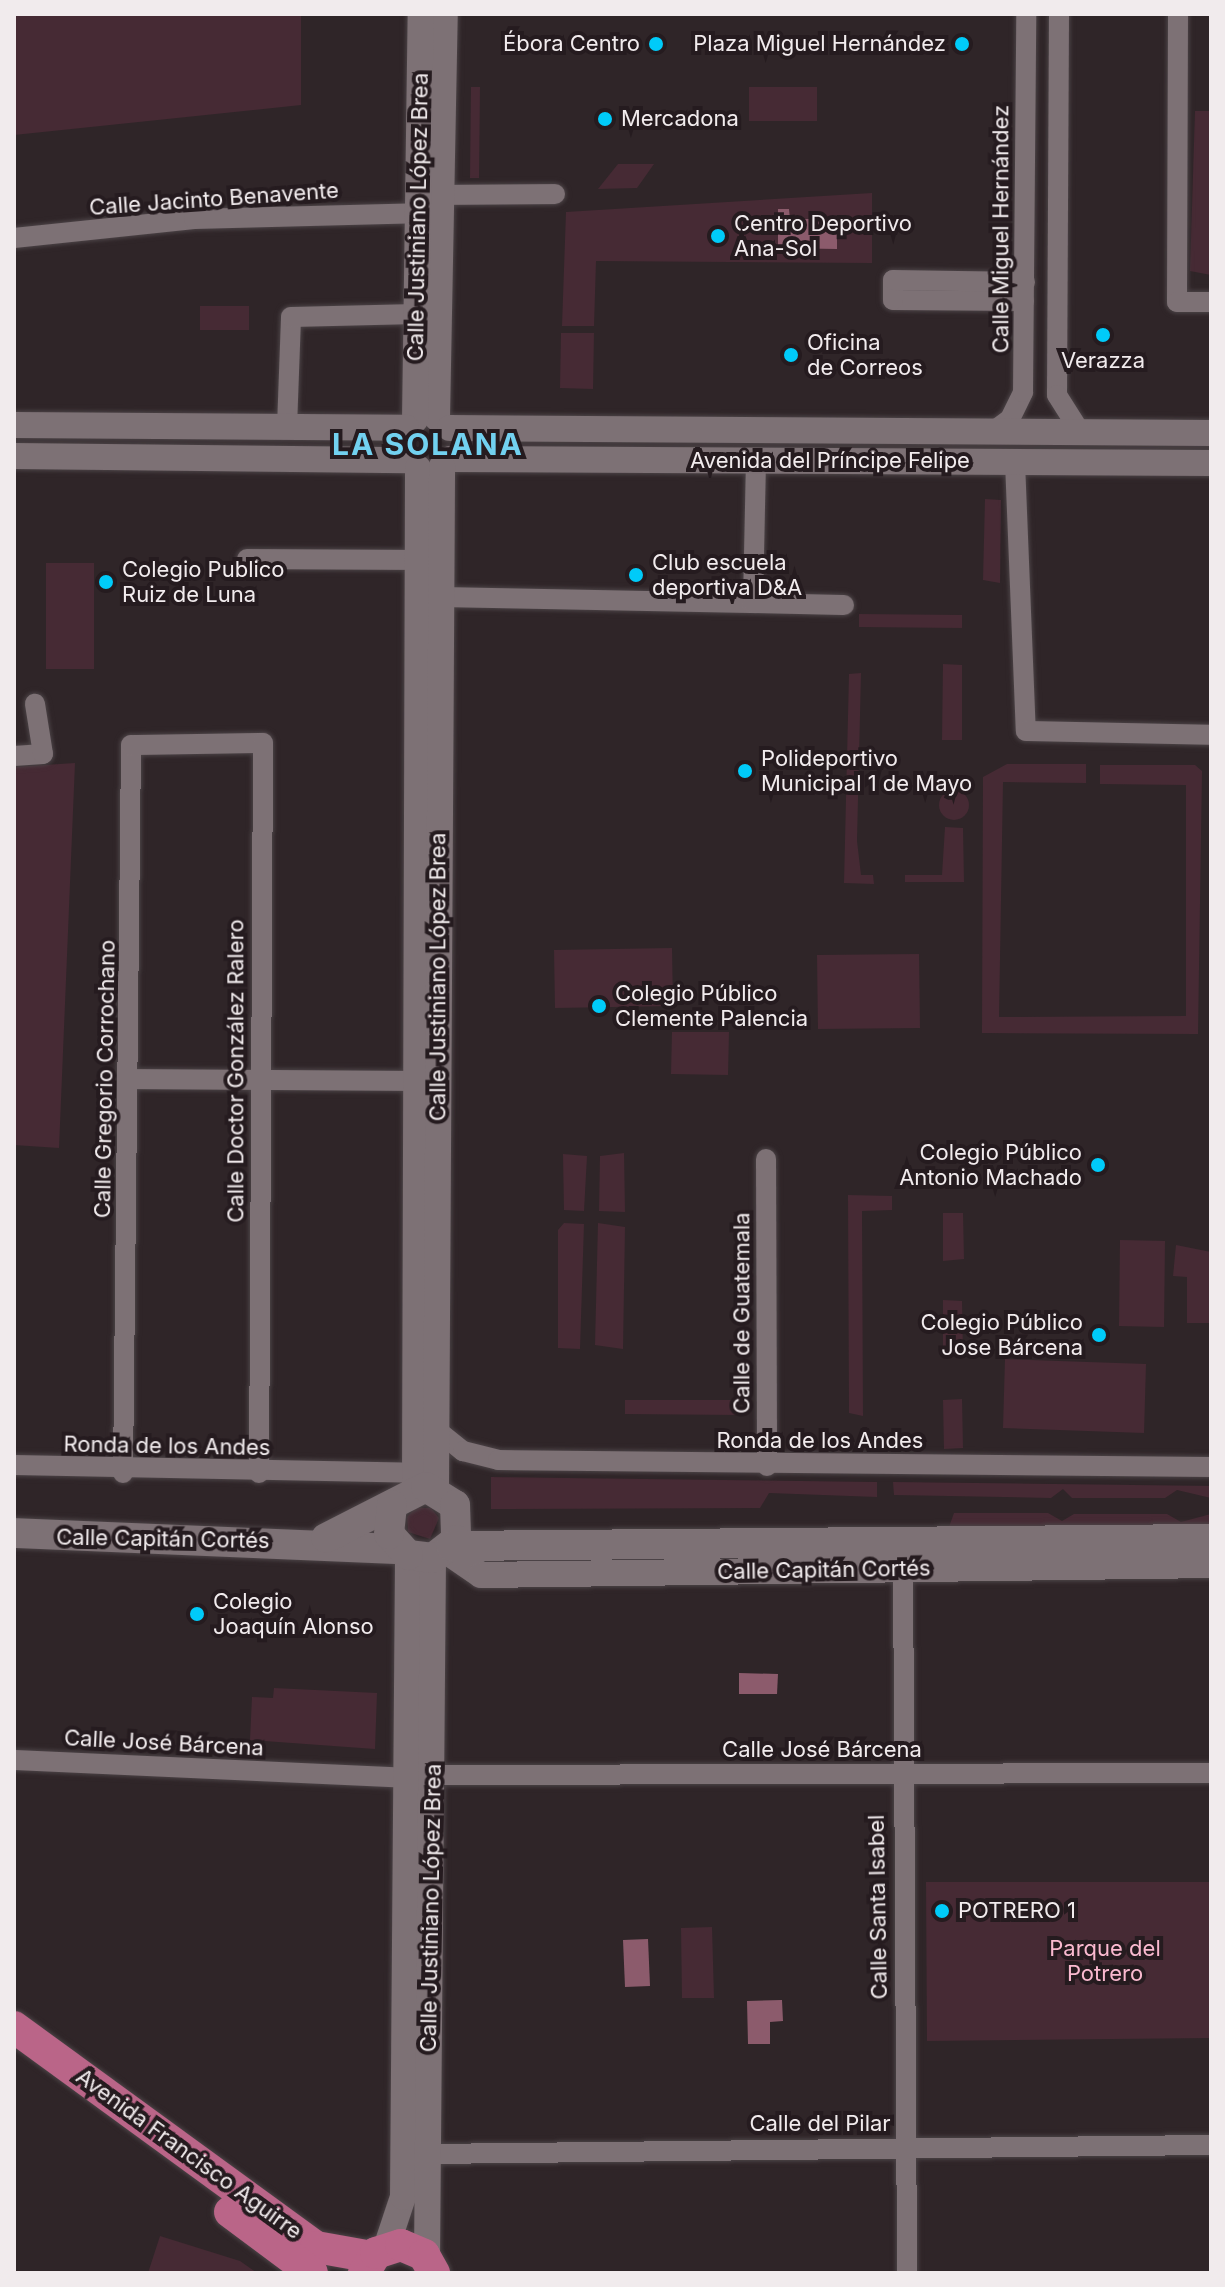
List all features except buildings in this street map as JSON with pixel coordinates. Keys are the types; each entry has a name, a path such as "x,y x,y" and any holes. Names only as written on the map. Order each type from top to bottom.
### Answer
{"main road":[{"name":"Calle Capitán Cortés","path":"312,1541 342,1535 415,1489 458,1512 526,1541"},
{"path":"415,1489 388,1527 428,1552 458,1512"},
{"name":"Calle Capitán Cortés","path":"14,1533 312,1541 428,1552 526,1541 904,1555 1211,1539"},
{"name":"Avenida Francisco Aguirre","path":"14,2027 316,2247 374,2259 410,2247 431,2266"},
{"name":"Avenida Francisco Aguirre","path":"14,2054 312,2273"}],"street":[{"name":"Calle Justiniano López Brea","path":"421,14 417,314 427,424"},
{"name":"Calle Justiniano López Brea","path":"427,424 442,195 445,14"},
{"name":"Calle Miguel Hernández","path":"992,432 1010,419 1023,392 1026,14"},
{"path":"1059,14 1057,395 1081,433"},
{"path":"1178,14 1177,302 1211,302"},
{"path":"442,195 555,194"},
{"name":"Calle Jacinto Benavente","path":"14,238 194,219 417,213"},
{"path":"893,280 1025,291 893,300 893,280"},
{"path":"287,427 291,317 417,314"},
{"path":"427,424 402,445 430,463"},
{"path":"427,424 430,463"},
{"name":"Avenida del Príncipe Felipe","path":"14,425 287,427 427,424 1211,433"},
{"name":"Avenida del Príncipe Felipe","path":"14,456 430,463 1211,463"},
{"path":"753,603 756,461"},
{"path":"1015,462 1026,731 1211,735"},
{"name":"Calle Justiniano López Brea","path":"415,1489 417,560 430,463"},
{"name":"Calle Justiniano López Brea","path":"415,1489 438,1431 438,597 430,463"},
{"path":"247,559 417,560"},
{"path":"438,597 844,605"},
{"path":"14,756 43,754 35,704"},
{"name":"Calle Doctor González Ralero","path":"190,744 263,743 259,1473"},
{"name":"Calle Gregorio Corrochano","path":"123,1473 131,745 190,744"},
{"path":"129,1079 414,1081"},
{"name":"Calle de Guatemala","path":"766,1159 767,1466"},
{"name":"Ronda de los Andes","path":"438,1431 461,1450 498,1460 767,1466 1211,1467"},
{"name":"Ronda de los Andes","path":"14,1465 123,1473 259,1473 415,1489"},
{"name":"Calle Justiniano López Brea","path":"374,2259 403,2197 428,1552"},
{"name":"Calle Capitán Cortés","path":"428,1552 481,1575 904,1555 1211,1565"},
{"name":"Calle Santa Isabel","path":"904,1555 900,1774 907,2273"},
{"name":"Calle José Bárcena","path":"14,1760 420,1776 1211,1773"},
{"name":"Calle Justiniano López Brea","path":"420,1776 431,2266"},
{"name":"Calle del Pilar","path":"428,2154 1211,2145"}],"green space":[{"path":"14,14 301,14 301,105 14,135"},
{"path":"471,87 480,87 479,178 470,178"},
{"path":"749,87 817,87 817,121 749,121"},
{"path":"1195,111 1211,111 1211,275 1190,271"},
{"path":"618,164 654,164 637,188 598,189"},
{"name":"Centro Deportivo Ana-Sol","path":"872,193 872,263 596,261 594,326 562,326 566,212"},
{"path":"200,306 249,306 249,330 200,330"},
{"path":"561,333 594,333 593,389 560,388"},
{"path":"985,499 1001,500 1000,583 983,580"},
{"path":"46,563 94,563 94,669 46,669"},
{"path":"859,614 962,615 962,628 859,627"},
{"path":"943,664 962,665 962,740 942,740"},
{"path":"861,673 857,841 861,875 873,875 874,884 844,883 849,674"},
{"path":"75,763 59,1148 14,1145 14,767"},
{"path":"1007,764 1086,764 1086,783 1003,782 999,1017 1186,1016 1186,785 1100,784 1100,765 1195,765 1202,771 1198,1034 982,1033 983,777"},
{"path":"954,790 960,791 968,799 968,811 960,819 954,820 948,819 940,811 939,805 940,799 948,791"},
{"path":"945,827 963,828 964,882 905,882 905,875 942,875"},
{"path":"672,948 673,1006 555,1008 554,950"},
{"path":"919,954 920,1028 818,1029 817,955"},
{"path":"672,1032 729,1032 728,1075 671,1074"},
{"path":"624,1153 625,1212 599,1211 600,1156"},
{"path":"563,1154 587,1156 584,1211 564,1210"},
{"path":"848,1195 892,1196 892,1210 862,1211 863,1416 849,1413"},
{"path":"943,1213 963,1213 964,1259 943,1261"},
{"path":"564,1223 584,1224 580,1349 558,1348 558,1230"},
{"path":"598,1223 625,1227 623,1349 595,1345"},
{"path":"1120,1240 1165,1241 1164,1327 1119,1326"},
{"path":"1176,1245 1211,1252 1211,1323 1187,1323 1187,1277 1173,1276"},
{"path":"943,1300 962,1301 963,1356 943,1356"},
{"path":"1005,1359 1146,1364 1144,1433 1003,1428"},
{"path":"962,1399 963,1448 944,1449 943,1400"},
{"path":"625,1400 736,1400 738,1415 625,1414"},
{"path":"491,1477 877,1482 877,1497 769,1493 760,1508 491,1509"},
{"path":"893,1482 1211,1486 1211,1498 1177,1490 1165,1498 1072,1498 1063,1489 1051,1498 894,1495"},
{"path":"415,1508 431,1508 439,1518 430,1539 408,1532 407,1517"},
{"path":"954,1513 1048,1513 1062,1521 1074,1514 1167,1514 1181,1522 1211,1514 1211,1526 949,1527"},
{"path":"274,1688 377,1693 375,1749 250,1740 252,1697 273,1698"},
{"name":"Parque del Potrero","path":"926,1882 1211,1882 1211,2038 927,2041"},
{"path":"712,1927 714,1998 682,1998 681,1928"},
{"path":"160,2236 240,2261 257,2273 148,2273"}],"shaded area":[{"path":"778,209 789,209 790,219 837,219 837,249 778,248"},
{"path":"739,1673 778,1674 777,1694 739,1694"},
{"path":"648,1939 650,1986 625,1987 623,1940"},
{"path":"782,2000 783,2021 770,2022 770,2044 748,2044 747,2001"}],"place":[{"name":"Ébora Centro","path":"656,44"},
{"name":"Plaza Miguel Hernández","path":"962,44"},
{"name":"Mercadona","path":"605,119"},
{"name":"Centro Deportivo Ana-Sol","path":"718,236"},
{"name":"Verazza","path":"1103,335"},
{"name":"Oficina de Correos","path":"791,355"},
{"name":"Club escuela deportiva D&A","path":"636,575"},
{"name":"Colegio Publico Ruiz de Luna","path":"106,582"},
{"name":"Polideportivo Municipal 1 de Mayo","path":"745,771"},
{"name":"Colegio Público Clemente Palencia","path":"599,1006"},
{"name":"Colegio Público Antonio Machado","path":"1098,1165"},
{"name":"Colegio Público Jose Bárcena","path":"1099,1335"},
{"name":"Colegio Joaquín Alonso","path":"197,1614"},
{"name":"POTRERO 1","path":"942,1911"}],"district":[{"name":"LA SOLANA","path":"428,444"}]}
